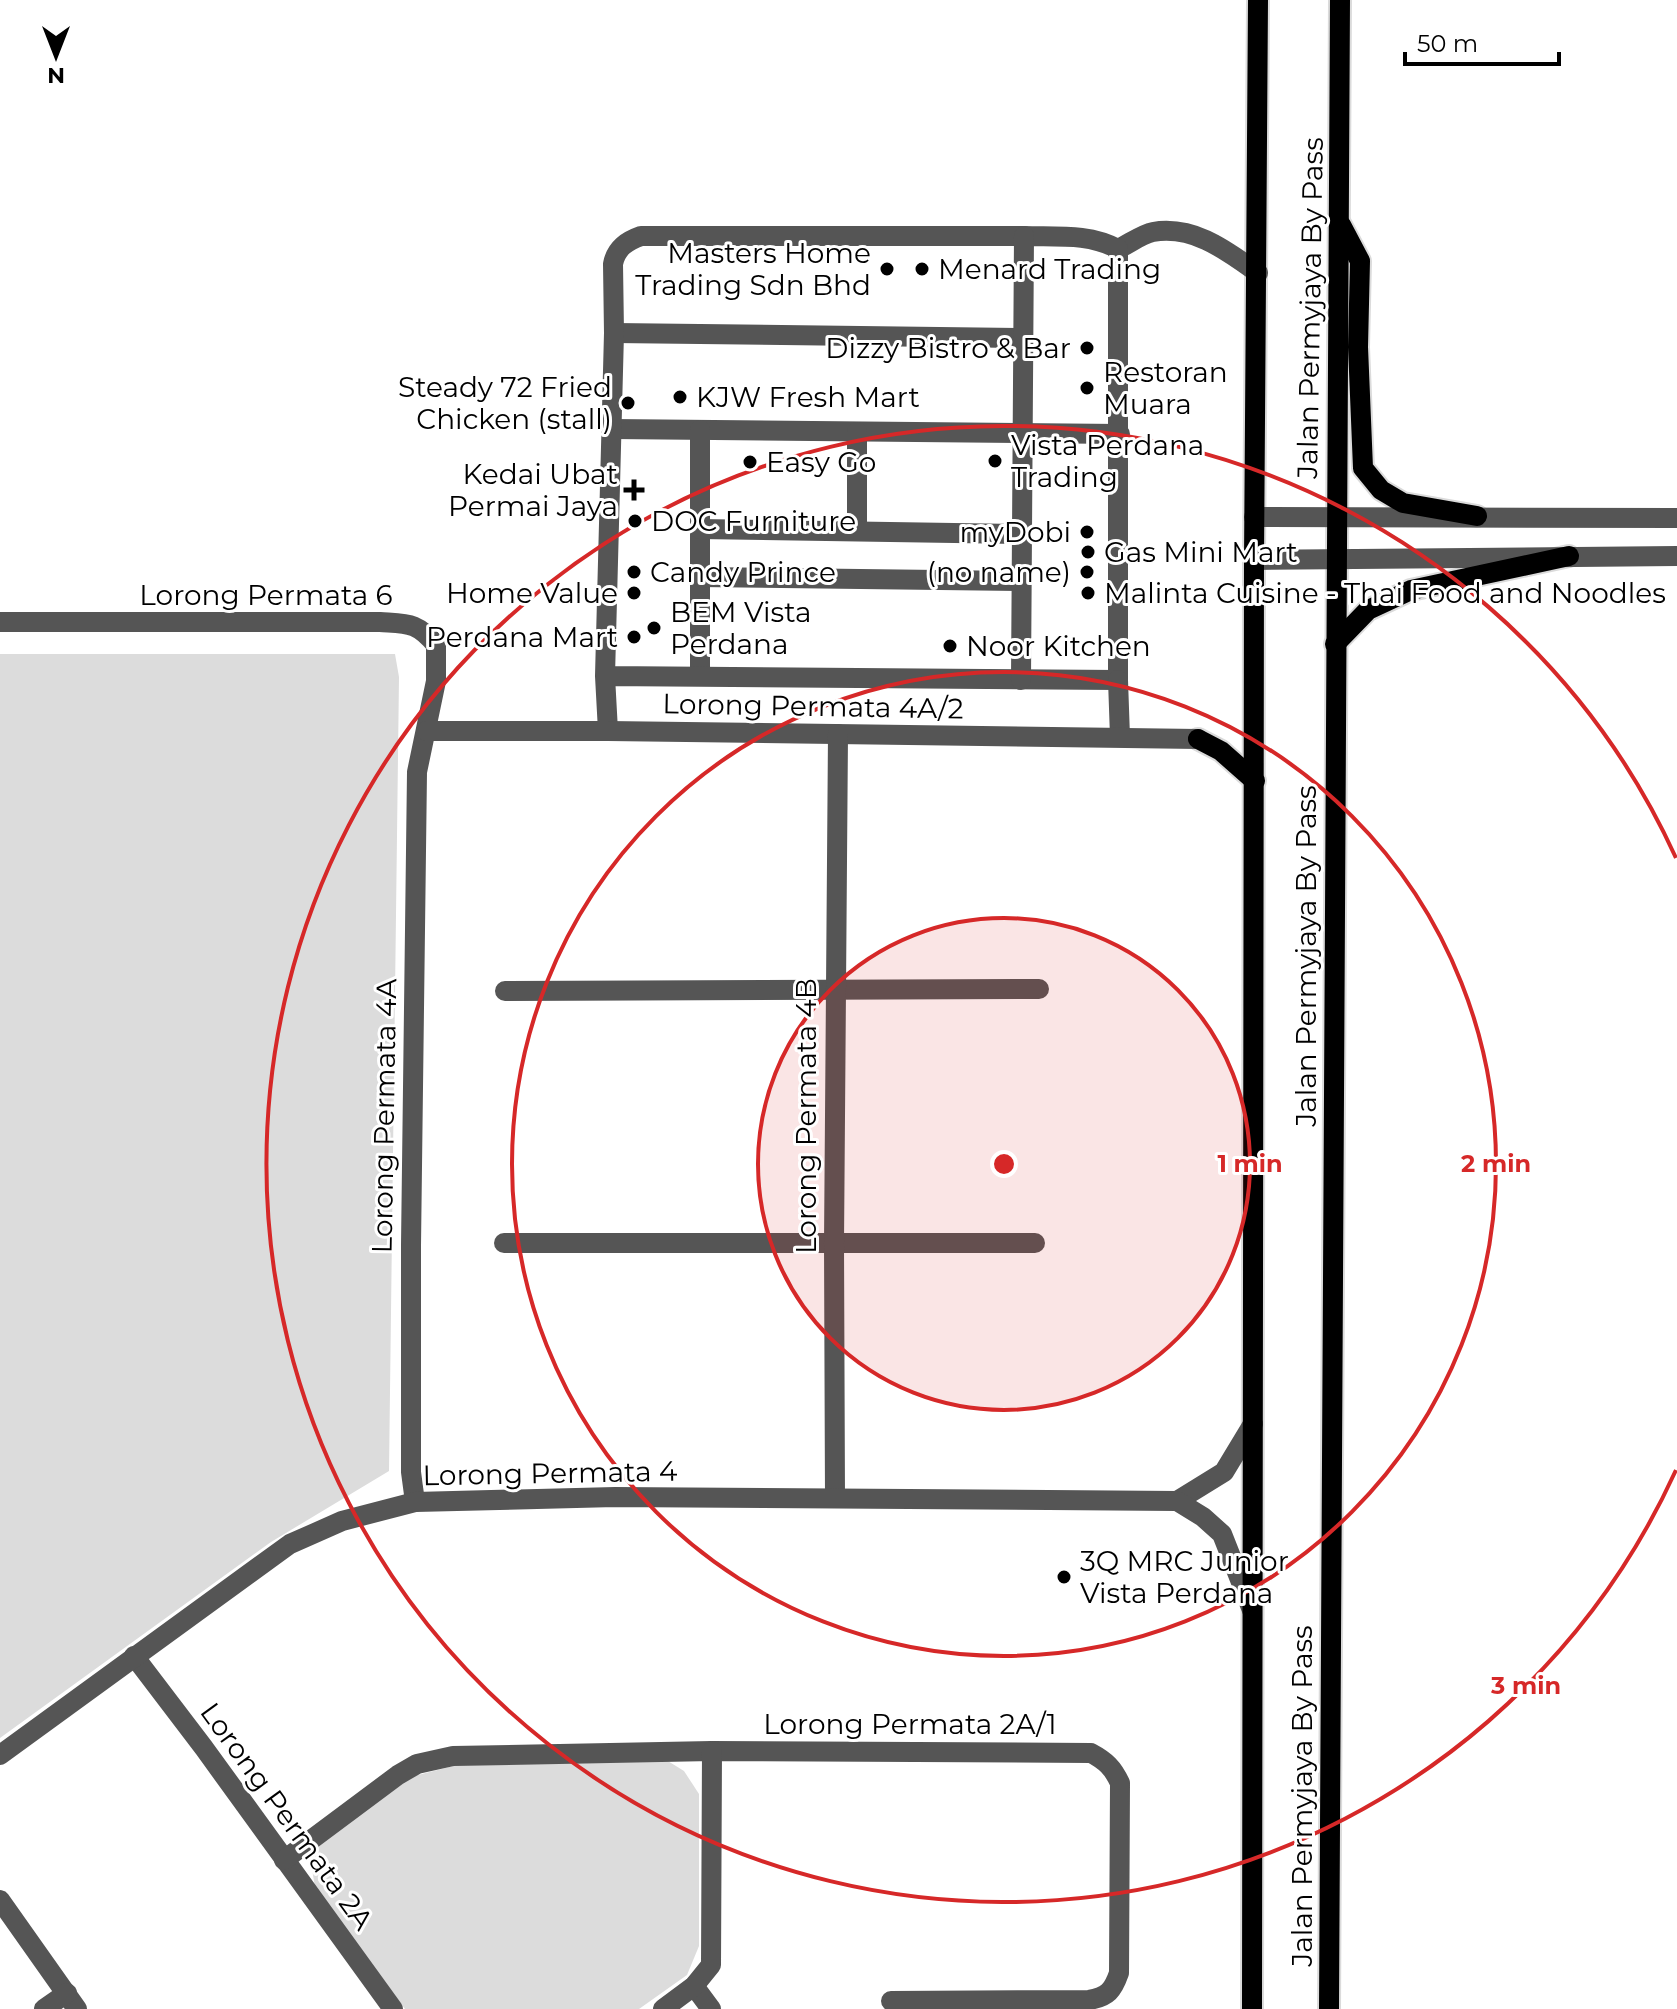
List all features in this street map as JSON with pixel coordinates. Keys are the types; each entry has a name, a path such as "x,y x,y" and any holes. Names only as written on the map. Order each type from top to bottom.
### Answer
{"main road":[{"name":"Jalan Permyjaya By Pass","path":"1252,2009 1254,517 1258,0"},
{"name":"Jalan Permyjaya By Pass","path":"1329,2009 1340,0"},
{"path":"1339,221 1360,261 1358,347 1363,468 1381,490 1403,503 1477,516"},
{"path":"1335,644 1368,610 1411,590 1569,556"},
{"path":"1198,739 1221,751 1255,781"}],"street":[{"path":"1118,249 1152,232 1189,233 1218,244 1258,273"},
{"path":"608,731 605,676 615,256 625,243 641,236 1024,236 1102,240 1118,249"},
{"path":"1021,680 1024,236"},
{"path":"1118,249 1120,737"},
{"path":"614,333 1023,338"},
{"path":"612,429 1120,434"},
{"path":"700,430 700,674"},
{"path":"857,432 857,530"},
{"path":"1254,517 1677,518"},
{"path":"700,529 1022,534"},
{"path":"1254,560 1677,556"},
{"path":"700,577 1022,581"},
{"name":"Lorong Permata 6","path":"0,622 411,624 429,636 436,645 438,657 426,731"},
{"path":"605,676 700,674 1118,680"},
{"name":"Lorong Permata 4A/2","path":"426,731 1198,739"},
{"name":"Lorong Permata 4A","path":"415,1502 411,1472 414,886 417,772 426,731"},
{"name":"Lorong Permata 4B","path":"835,1498 838,734"},
{"path":"505,991 1039,989"},
{"path":"504,1243 1035,1243"},
{"path":"1252,1610 1222,1534 1203,1517 1177,1501 1224,1472 1253,1424"},
{"name":"Lorong Permata 4","path":"0,1755 290,1544 342,1521 415,1502 615,1497 1177,1501"},
{"name":"Lorong Permata 2A","path":"134,1656 393,2009"},
{"path":"663,2009 694,1986 711,1965 712,1751"},
{"name":"Lorong Permata 2A/1","path":"284,1860 382,1786 417,1764 453,1756 712,1751 1091,1753 1113,1768 1120,1783 1119,1973 1114,1987 1104,1998 891,2001"},
{"path":"0,1900 72,2001 44,2009"},
{"path":"694,1986 711,2009"}],"shaded area":[{"path":"0,654 395,654 399,677 389,1471 271,1542 0,1738"},
{"path":"663,1758 684,1771 699,1794 699,1946 687,1975 639,2009 405,2009 315,1887 311,1863 320,1841 414,1776 473,1761"}],"place":[{"name":"Masters Home Trading Sdn Bhd","path":"887,269"},
{"name":"Menard Trading","path":"922,269"},
{"name":"Dizzy Bistro & Bar","path":"1087,348"},
{"name":"Restoran Muara","path":"1087,388"},
{"name":"KJW Fresh Mart","path":"680,397"},
{"name":"Steady 72 Fried Chicken (stall)","path":"628,403"},
{"name":"Vista Perdana Trading","path":"995,461"},
{"name":"Easy Go","path":"750,462"},
{"name":"Kedai Ubat Permai Jaya","path":"634,490"},
{"name":"DOC Furniture","path":"635,521"},
{"name":"myDobi","path":"1087,532"},
{"name":"Gas Mini Mart","path":"1088,552"},
{"name":"Candy Prince","path":"634,572"},
{"name":"(no name)","path":"1087,572"},
{"name":"Home Value","path":"634,593"},
{"name":"Malinta Cuisine - Thai Food and Noodles","path":"1088,593"},
{"name":"BEM Vista Perdana","path":"654,628"},
{"name":"Perdana Mart","path":"634,637"},
{"name":"Noor Kitchen","path":"950,646"},
{"name":"3Q MRC Junior Vista Perdana","path":"1064,1577"}]}
